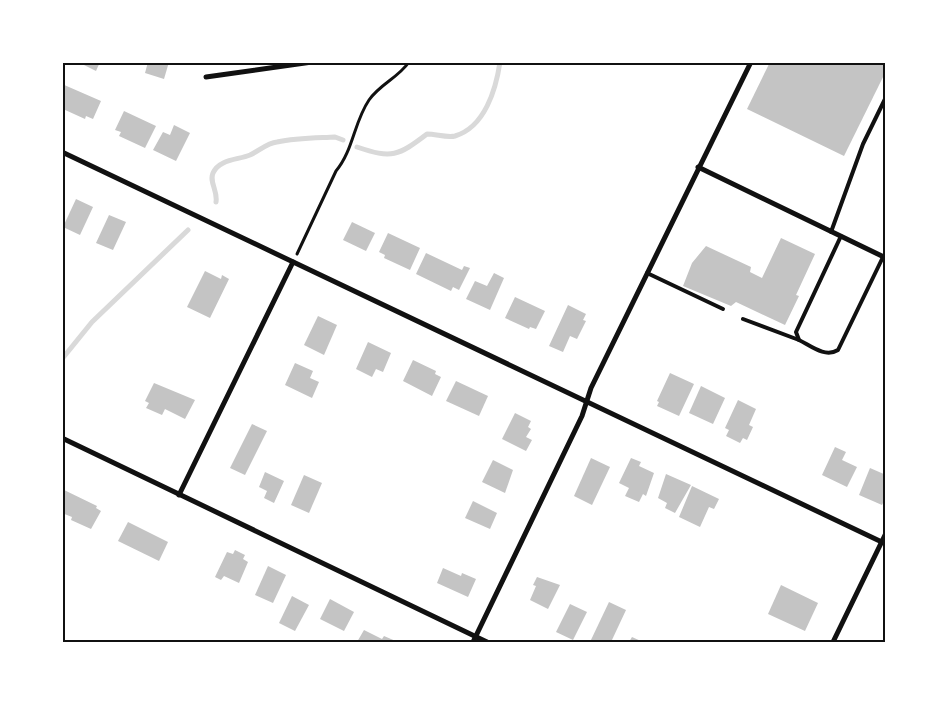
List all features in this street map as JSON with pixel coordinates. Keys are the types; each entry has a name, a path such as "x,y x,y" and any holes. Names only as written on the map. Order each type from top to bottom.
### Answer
{"street":[{"path":"206,77 312,62"},
{"path":"474,640 587,401 591,388 751,62"},
{"path":"62,152 883,543"},
{"path":"698,167 884,258"},
{"path":"179,495 293,262"},
{"path":"62,438 474,640 487,642"},
{"path":"833,642 883,543 886,533"}],"lane":[{"path":"832,232 863,144 886,97"},
{"path":"799,340 796,332 841,236"},
{"path":"743,319 799,340 825,353 832,353 838,350 884,258"},
{"path":"647,273 723,309"}],"path":[{"path":"293,262 336,171 344,162 353,131 369,99 381,86 401,74 409,62"}],"building":[{"path":"78,62 100,62 96,71"},
{"path":"148,62 169,62 164,79 145,73"},
{"path":"770,62 886,62 886,71 844,156 747,109"},
{"path":"62,84 101,101 93,119 86,116 85,119 63,109"},
{"path":"124,111 156,126 145,148 119,136 121,132 115,130"},
{"path":"174,125 190,133 176,161 153,150 163,132 170,135"},
{"path":"76,199 93,207 80,235 63,227"},
{"path":"109,215 126,222 113,250 96,243"},
{"path":"352,222 375,233 366,251 343,240"},
{"path":"388,233 420,248 410,270 384,258 385,255 379,252"},
{"path":"781,238 815,254 796,295 799,296 785,325 736,302 731,306 683,286 692,263 706,246 751,267 750,272 762,278"},
{"path":"426,253 462,270 464,266 470,268 459,290 453,287 451,291 416,274"},
{"path":"205,271 221,279 222,275 229,279 210,318 187,307"},
{"path":"494,273 504,278 490,310 466,299 475,281 487,286"},
{"path":"515,297 545,311 536,329 530,327 529,329 505,318"},
{"path":"568,305 586,314 583,320 586,321 577,339 570,336 563,352 549,346"},
{"path":"318,316 337,325 324,355 304,345"},
{"path":"368,342 391,353 383,372 376,369 372,377 356,369"},
{"path":"413,360 436,371 435,374 441,377 432,396 403,381"},
{"path":"295,363 313,371 310,378 319,382 312,398 285,385"},
{"path":"670,373 694,384 679,416 657,406 659,402 657,401"},
{"path":"456,381 488,396 479,416 446,401"},
{"path":"154,383 195,400 185,419 165,409 162,415 146,408 149,403 145,401"},
{"path":"701,386 725,398 713,424 689,413"},
{"path":"738,400 756,409 749,425 753,427 747,440 743,438 740,443 726,436 729,430 725,428"},
{"path":"515,413 531,421 528,427 531,429 526,437 532,440 526,451 502,439"},
{"path":"252,424 267,431 245,475 230,468"},
{"path":"835,447 846,452 842,460 857,467 847,487 822,475"},
{"path":"591,458 610,467 592,505 574,496"},
{"path":"631,458 641,462 639,466 654,473 646,496 643,494 639,502 625,496 629,488 619,483"},
{"path":"493,460 513,470 505,493 482,482"},
{"path":"870,468 886,475 886,497 882,505 859,495"},
{"path":"265,472 284,481 274,503 264,498 267,491 259,487"},
{"path":"666,474 691,485 675,513 665,508 667,503 658,498"},
{"path":"304,475 322,483 309,513 291,505"},
{"path":"692,486 719,499 714,509 709,507 700,527 679,517"},
{"path":"62,489 97,506 96,508 101,511 91,529 71,520 72,517 62,513"},
{"path":"473,501 497,513 490,529 465,518"},
{"path":"128,522 168,542 159,561 118,541"},
{"path":"235,550 245,555 243,559 248,562 239,583 224,576 221,580 215,577 227,552 233,554"},
{"path":"268,566 286,575 273,603 255,595"},
{"path":"443,568 461,576 462,573 476,579 468,597 437,583"},
{"path":"537,577 560,585 548,609 530,600 536,586 533,585"},
{"path":"781,585 818,603 805,631 768,614"},
{"path":"292,596 309,605 295,631 279,623"},
{"path":"330,599 354,612 344,631 320,619"},
{"path":"609,602 626,610 611,642 590,642"},
{"path":"570,604 587,612 573,640 556,632"},
{"path":"364,630 382,639 384,636 398,642 357,642"},
{"path":"632,637 643,642 629,642"}],"waterway":[{"path":"357,147 379,153 394,153 409,147 427,134 455,136 465,131 474,124 487,106 496,84 500,62"},
{"path":"216,202 212,176 216,168 224,162 250,155 273,143 335,137 343,140"},
{"path":"62,359 92,322 188,230"}]}
